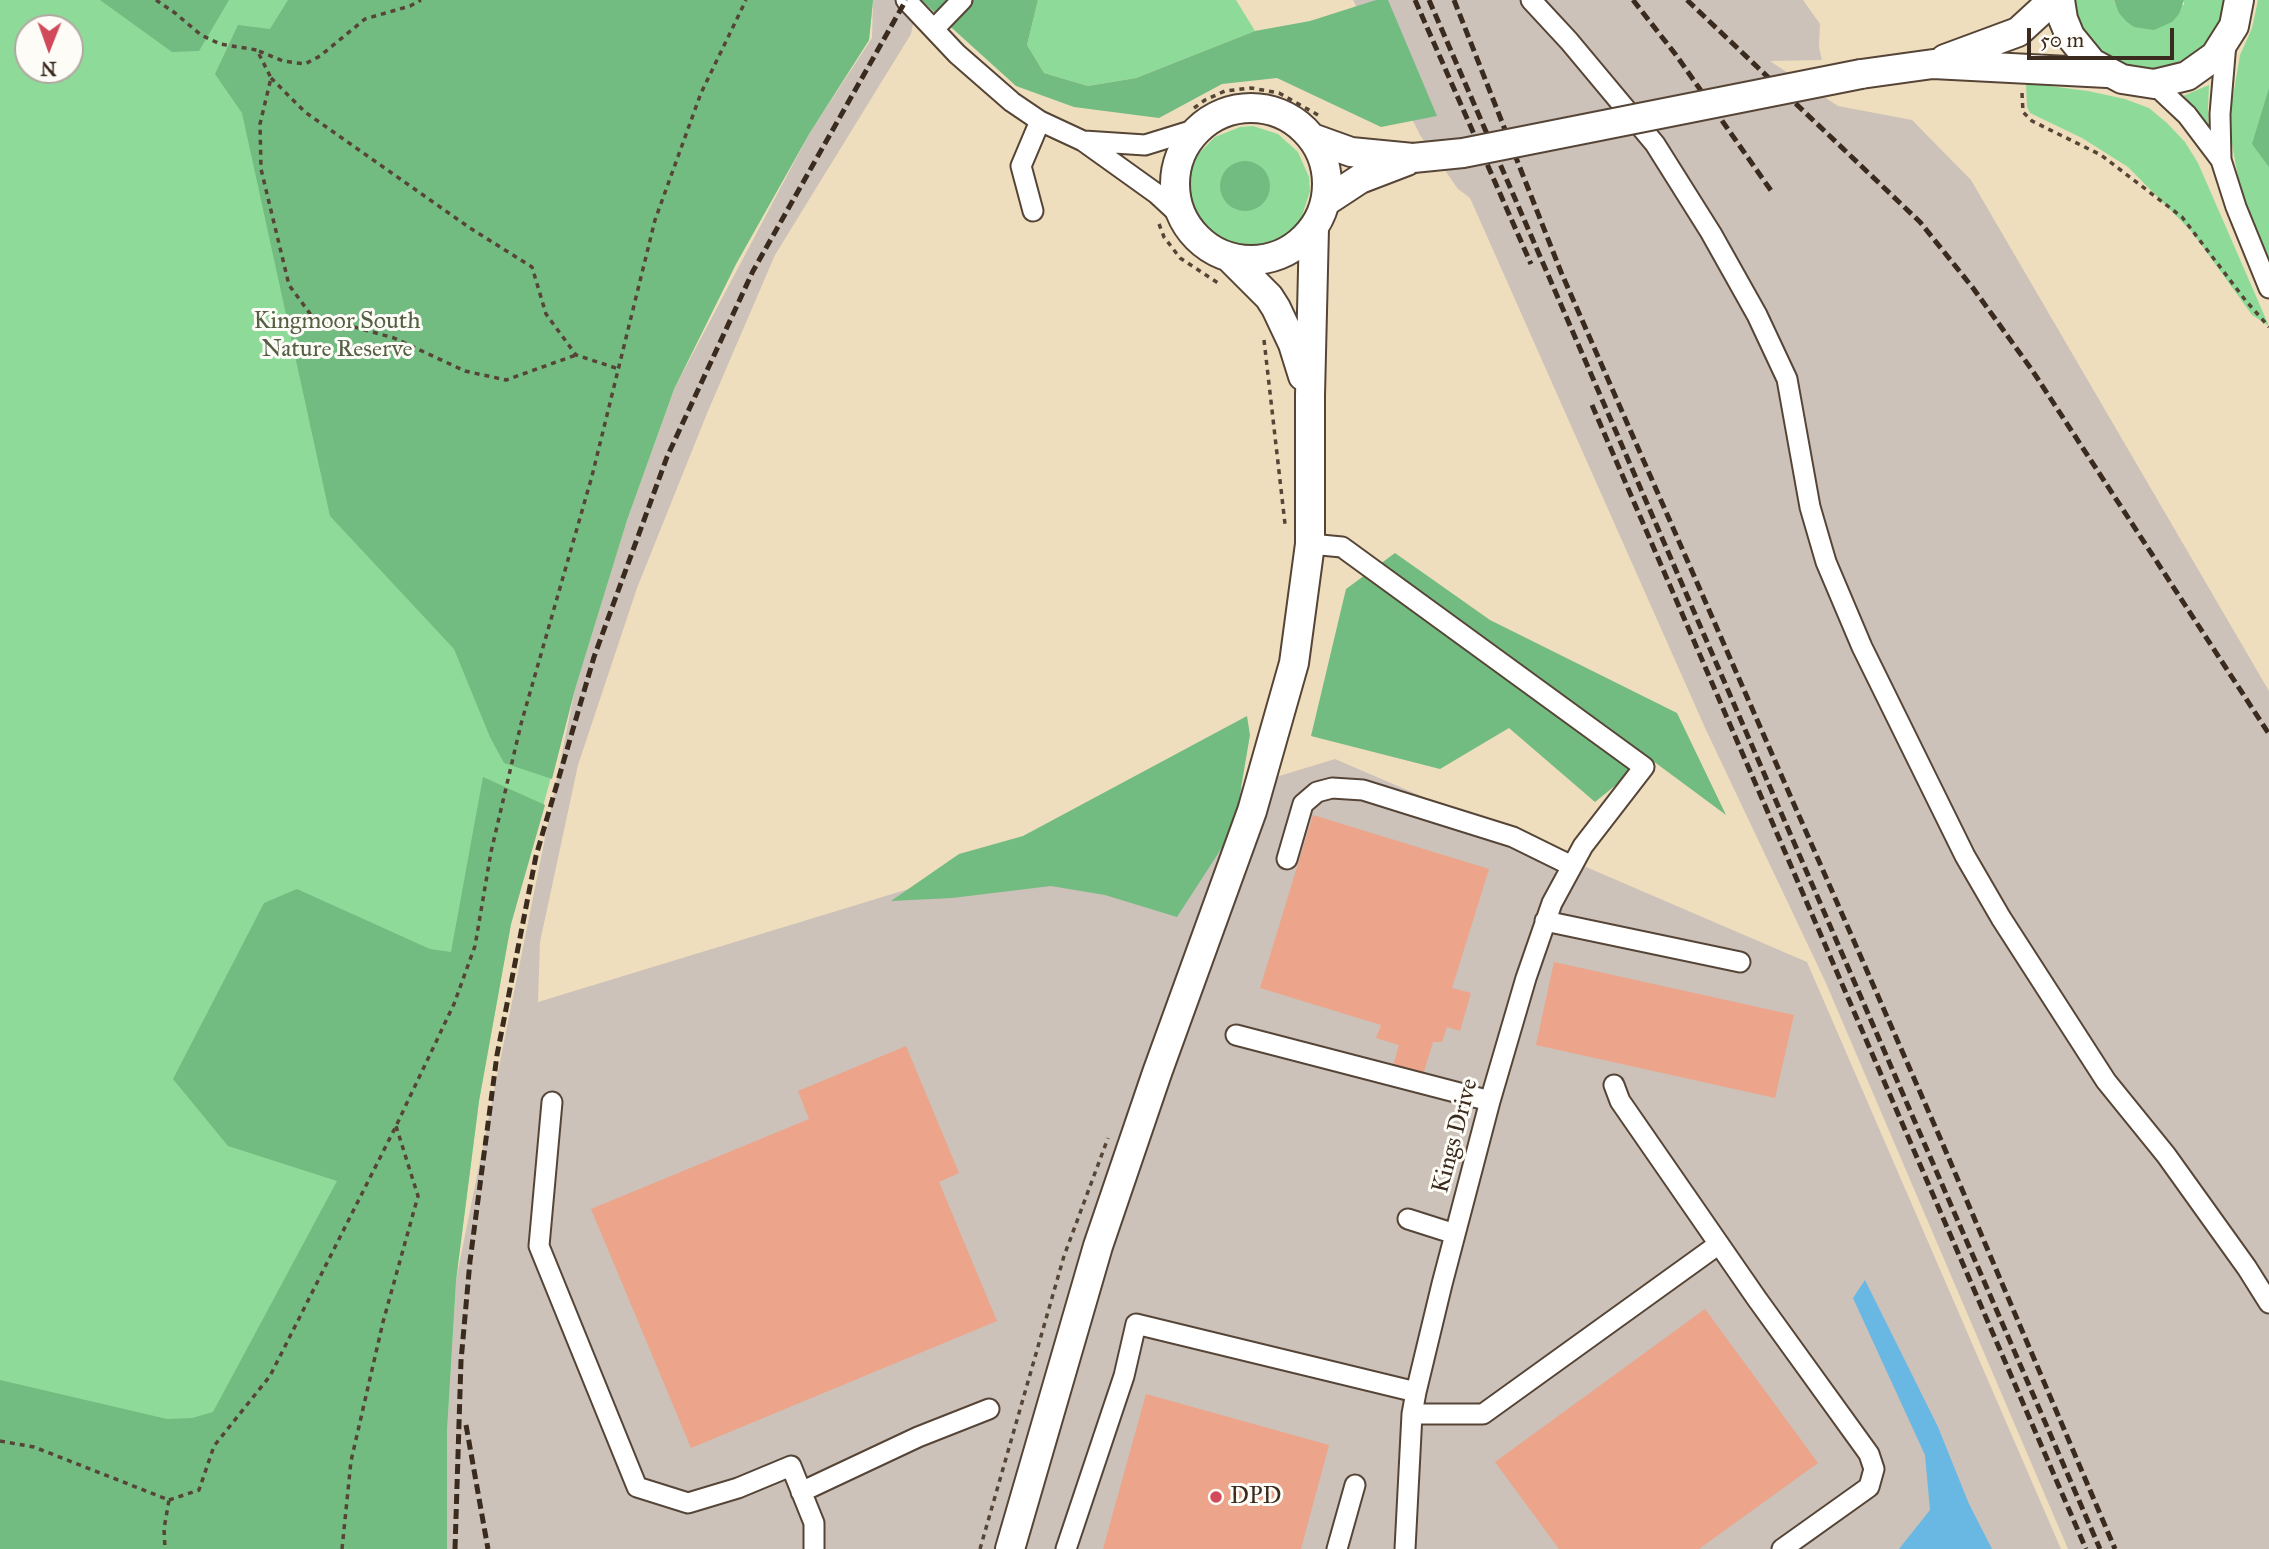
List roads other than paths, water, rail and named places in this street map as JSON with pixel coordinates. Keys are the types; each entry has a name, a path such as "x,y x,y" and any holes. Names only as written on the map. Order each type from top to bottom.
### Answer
{"highway":[{"path":"1933,64 2018,32 2049,0"},
{"path":"2060,0 2063,19 2070,36 2092,63 2108,73 2138,83 2154,84 2187,76 2215,56 2234,26 2239,0"},
{"path":"1310,396 1293,344 1269,297 1229,257 1198,239 1184,219 1175,188 1176,171 1192,122 1237,110 1258,109 1278,113 1319,129 1351,152 1413,158 1464,153 1861,74 1933,64 2108,73"},
{"path":"1010,1549 1098,1247 1157,1073 1252,811 1294,663 1298,540 1310,396 1314,228 1325,202 1326,168 1319,129"},
{"path":"1325,202 1360,179 1413,158"},
{"path":"1229,257 1256,260 1283,254 1295,247 1314,228"}],"street":[{"path":"906,0 976,73 1012,102 1040,121 1083,141 1142,183 1184,219"},
{"path":"934,29 962,0"},
{"path":"1531,0 1655,144 1757,314 1787,379 1810,507 1826,562 1862,647 1965,856 2001,918 2106,1082 2166,1155 2269,1303"},
{"path":"2226,42 2220,114 2221,160 2236,207 2269,288"},
{"path":"2154,84 2187,115 2221,160"},
{"path":"1033,211 1021,166 1040,121"},
{"path":"1083,141 1145,145 1192,122"},
{"name":"Kings Drive","path":"1298,540 1342,547 1644,767 1583,846 1545,920 1490,1101 1416,1392 1412,1414 1405,1549"},
{"path":"1287,859 1303,804 1317,792 1332,788 1363,790 1513,837 1572,866"},
{"path":"1545,920 1740,962"},
{"path":"1236,1035 1490,1101"},
{"path":"1614,1085 1620,1101 1869,1454 1874,1469 1869,1487 1782,1549"},
{"path":"552,1102 539,1246 637,1487 688,1503 738,1488 791,1466 814,1523 814,1549"},
{"path":"1408,1219 1455,1234"},
{"path":"1412,1414 1483,1414 1719,1244"},
{"path":"1066,1549 1124,1376 1136,1324 1416,1392"},
{"path":"802,1492 918,1437 989,1409"},
{"path":"1336,1549 1355,1485"}],"water":[{"path":"1865,1280 1938,1427 1969,1504 1992,1549 1899,1549 1930,1510 1925,1455 1853,1298"}],"railway":[{"path":"455,1549 461,1361 470,1261 497,1055 536,856 594,657 667,457 753,271 906,0"},
{"path":"1415,0 1531,264"},
{"path":"1429,0 2100,1549"},
{"path":"1454,0 1561,272 1941,1140 2115,1549"},
{"path":"1633,0 1676,55 1772,192"},
{"path":"1687,0 1920,222 1973,288 2032,370 2269,734"},
{"path":"1592,405 2086,1549"},
{"path":"466,1425 488,1549"}],"place":[{"name":"DPD","path":"1216,1497"}],"park label":[{"name":"Kingmoor South Nature Reserve","path":"337,336"}]}
